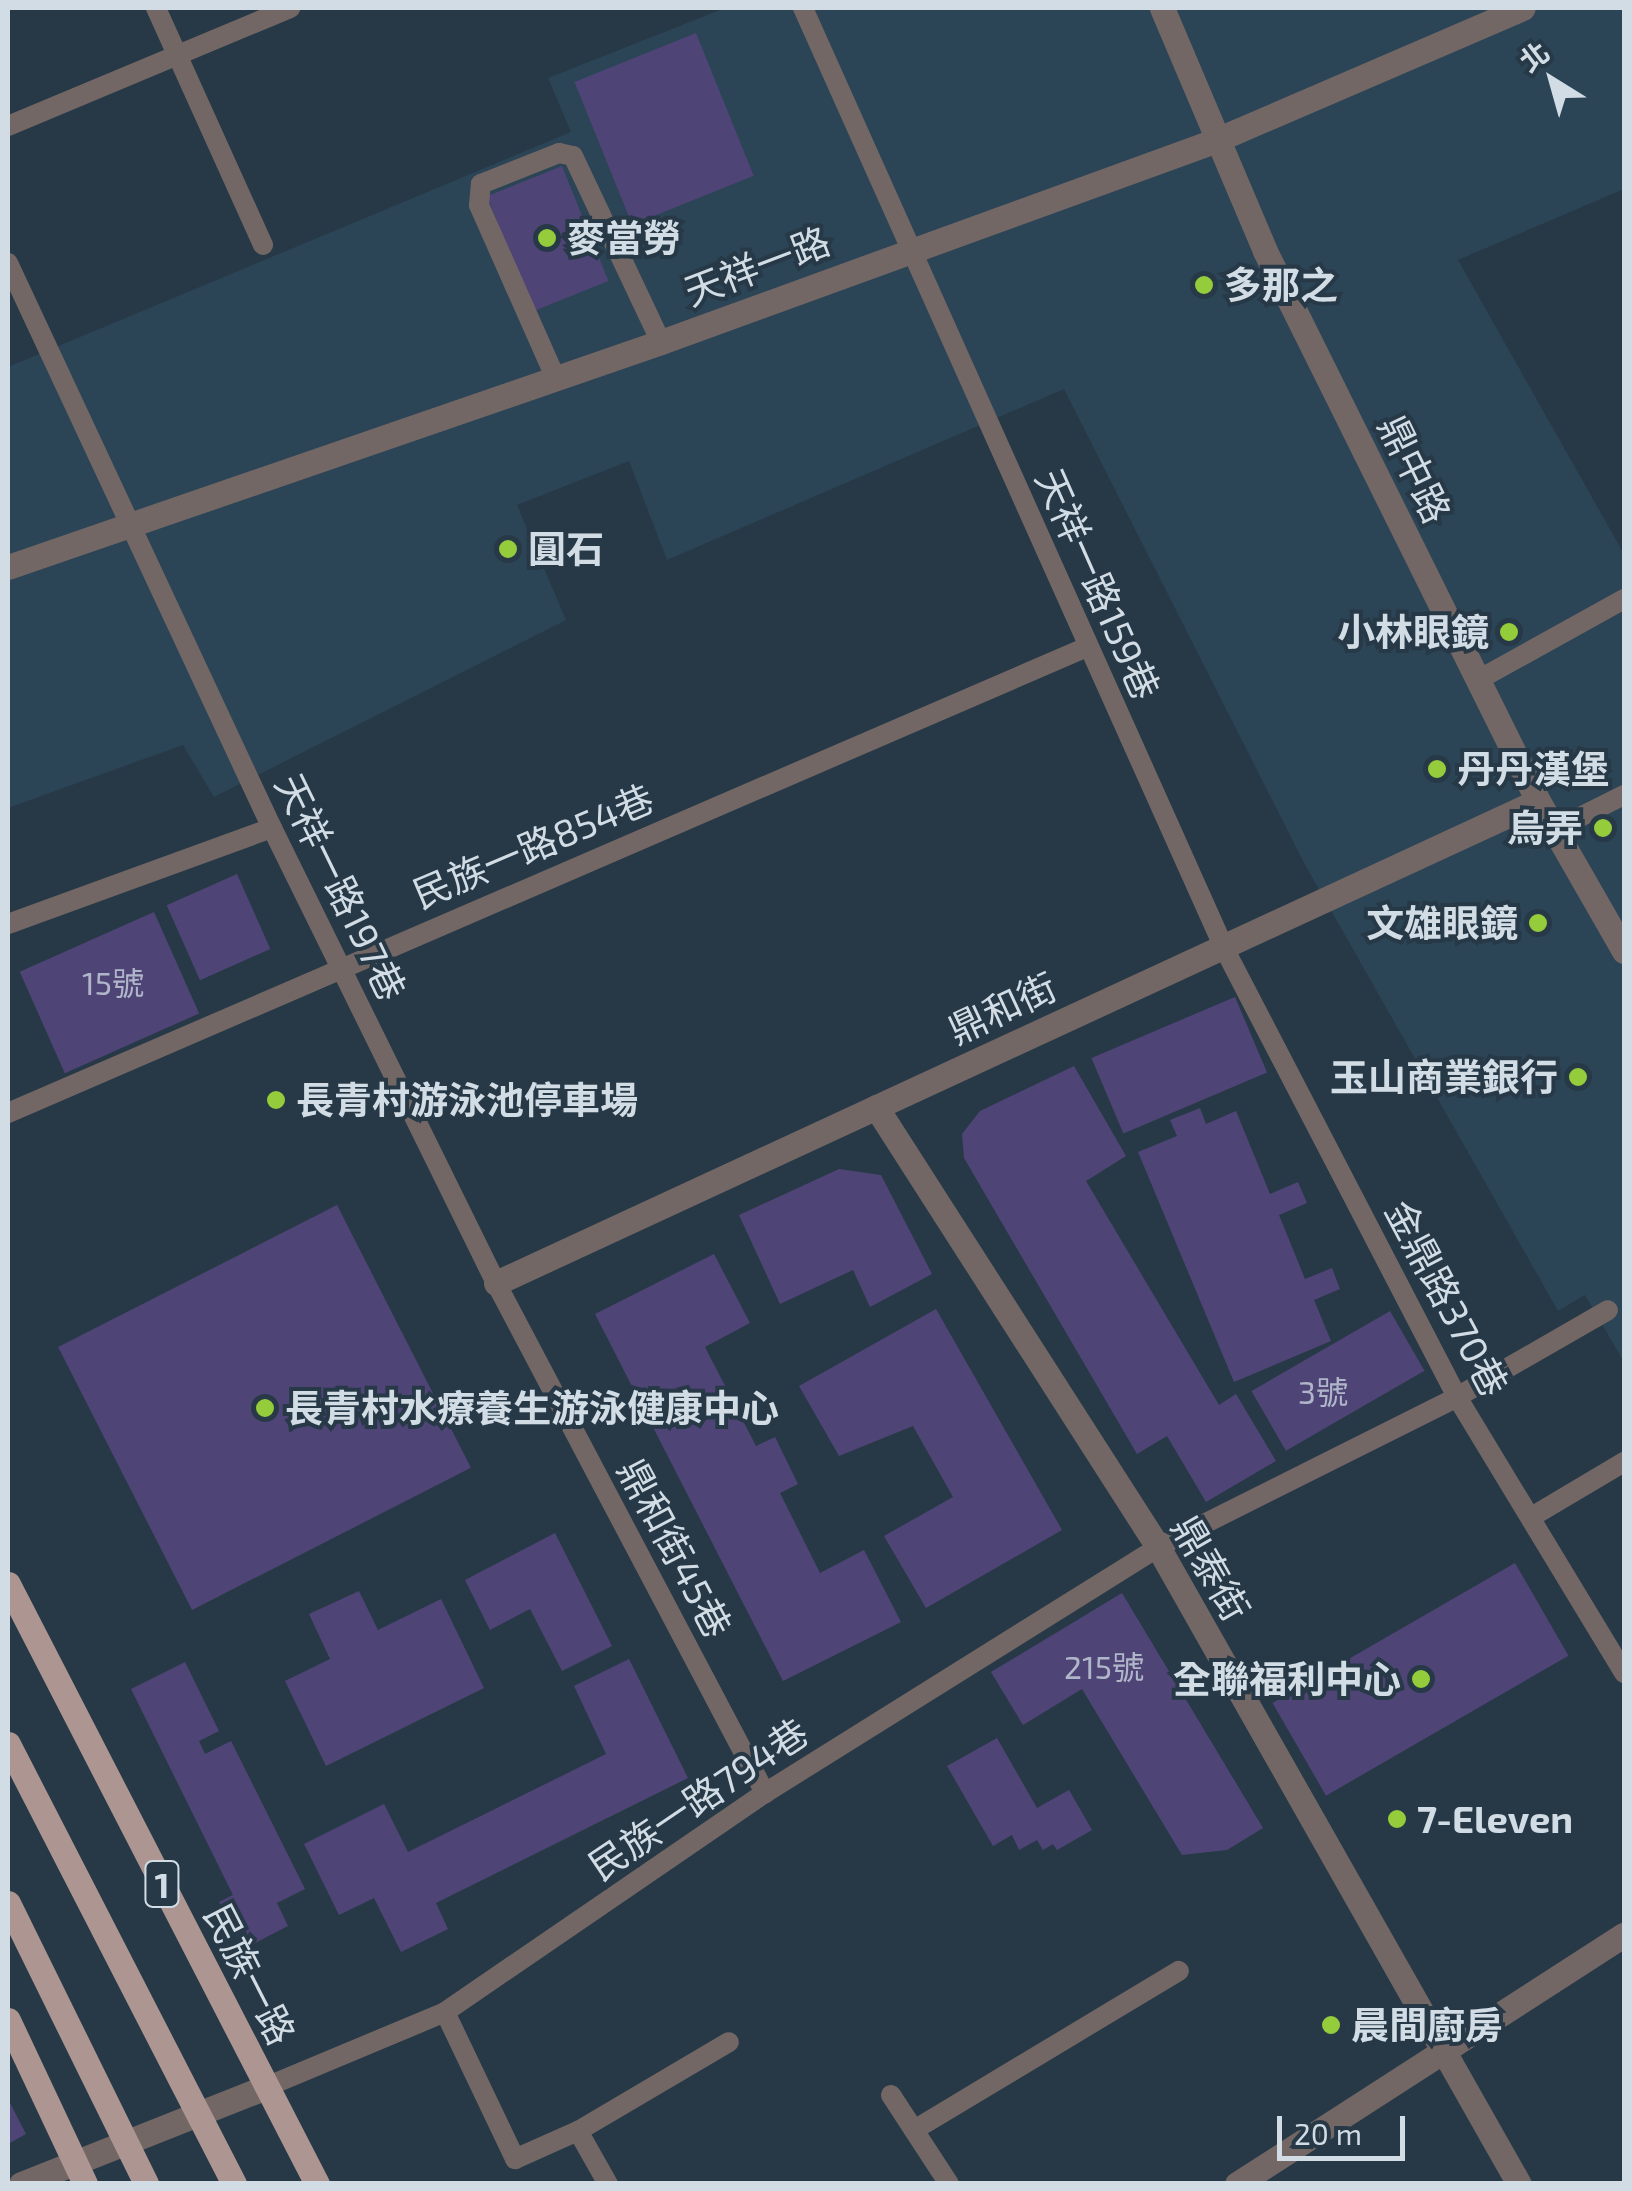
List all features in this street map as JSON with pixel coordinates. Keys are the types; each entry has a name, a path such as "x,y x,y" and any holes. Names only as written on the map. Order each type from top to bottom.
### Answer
{"main road":[{"name":"民族一路","path":"8,1584 317,2184"},
{"name":"1","path":"8,1744 234,2184"},
{"path":"8,1903 146,2184"},
{"path":"8,2020 79,2173"}],"street":[{"name":"鼎中路","path":"1162,8 1214,141 1478,680 1538,802 1624,951"},
{"name":"天祥一路","path":"8,567 126,521 661,342 910,248 1214,141 1523,8"},
{"name":"鼎和街","path":"496,1283 1538,802"},
{"name":"鼎泰街","path":"876,1108 1158,1548 1438,2051 1519,2184"},
{"path":"1236,2184 1438,2051 1624,1936"},
{"path":"21,2184 79,2173 124,2142 266,2087"}],"lane":[{"path":"156,8 264,245"},
{"path":"8,126 290,8"},
{"name":"天祥一路159巷","path":"802,8 1224,948"},
{"path":"556,379 479,205 481,184 559,152 573,156 661,342"},
{"name":"天祥一路197巷","path":"8,262 272,828 496,1283"},
{"path":"1478,680 1624,599"},
{"name":"民族一路854巷","path":"8,1112 1087,647"},
{"path":"1554,830 1624,795"},
{"path":"8,924 272,828"},
{"name":"金鼎路370巷","path":"1224,948 1457,1397 1533,1516 1624,1672"},
{"name":"鼎和街45巷","path":"496,1283 765,1793"},
{"name":"民族一路794巷","path":"266,2087 445,2012 765,1793 1158,1548 1457,1397 1608,1310"},
{"path":"1533,1516 1624,1462"},
{"path":"914,2130 1179,1971"},
{"path":"445,2012 516,2159 578,2130 729,2042"},
{"path":"891,2095 950,2184"},
{"path":"578,2130 608,2184"}],"shaded area":[{"path":"725,8 1624,8 1624,189 1458,260 1624,554 1624,1362 1585,1295 1558,1311 1303,861 1064,389 667,560 629,461 517,505 566,620 214,797 183,745 8,808 8,367 571,132 548,78"}],"building":[{"path":"696,33 754,176 632,225 575,82"},
{"name":"麥當勞","path":"562,166 608,281 533,311 487,196"},
{"path":"237,874 270,949 200,980 167,905"},
{"path":"154,912 199,1013 65,1073 20,972"},
{"path":"1235,997 1267,1072 1123,1133 1091,1058"},
{"path":"1074,1066 1126,1156 1086,1181 1219,1405 1236,1394 1276,1461 1206,1502 1167,1436 1137,1454 964,1158 962,1134 980,1111"},
{"path":"1200,1108 1206,1124 1236,1111 1270,1194 1298,1182 1307,1203 1279,1215 1305,1279 1332,1268 1340,1289 1314,1300 1331,1341 1234,1382 1138,1152 1177,1136 1170,1120"},
{"path":"839,1169 881,1175 932,1274 870,1307 853,1270 780,1304 739,1215"},
{"name":"長青村水療養生游泳健康中心","path":"337,1205 471,1468 192,1610 58,1347"},
{"path":"714,1254 750,1323 705,1347 756,1446 775,1437 798,1484 780,1493 820,1573 864,1550 901,1622 783,1681 595,1314"},
{"path":"936,1309 1062,1530 926,1608 884,1536 953,1497 913,1426 839,1456 799,1386"},
{"path":"1390,1311 1424,1371 1286,1451 1251,1391"},
{"path":"555,1533 612,1646 562,1671 530,1609 490,1630 465,1580"},
{"name":"全聯福利中心","path":"1515,1563 1569,1656 1326,1796 1273,1703"},
{"path":"359,1591 378,1630 441,1599 484,1688 326,1766 285,1681 330,1659 309,1614"},
{"path":"1122,1593 1263,1828 1227,1850 1182,1855 1082,1689 1023,1725 991,1672"},
{"path":"629,1659 688,1778 436,1903 448,1929 401,1952 374,1898 339,1915 304,1844 384,1804 408,1852 606,1754 574,1686"},
{"path":"185,1662 219,1731 199,1741 205,1754 231,1741 305,1889 277,1903 288,1926 243,1949 219,1902 233,1895 131,1689"},
{"path":"997,1738 1037,1808 1069,1790 1092,1830 1057,1850 1053,1844 1043,1850 1037,1840 1019,1850 1012,1835 993,1846 947,1766"},
{"path":"8,2099 26,2134 8,2144"}],"place":[{"name":"麥當勞","path":"547,238"},
{"name":"多那之","path":"1204,285"},
{"name":"圓石","path":"508,549"},
{"name":"小林眼鏡","path":"1509,632"},
{"name":"丹丹漢堡","path":"1437,769"},
{"name":"烏弄","path":"1603,828"},
{"name":"文雄眼鏡","path":"1538,923"},
{"name":"玉山商業銀行","path":"1578,1077"},
{"name":"長青村游泳池停車場","path":"276,1100"},
{"name":"長青村水療養生游泳健康中心","path":"265,1408"},
{"name":"全聯福利中心","path":"1421,1679"},
{"name":"7-Eleven","path":"1397,1819"},
{"name":"晨間廚房","path":"1331,2025"}]}
